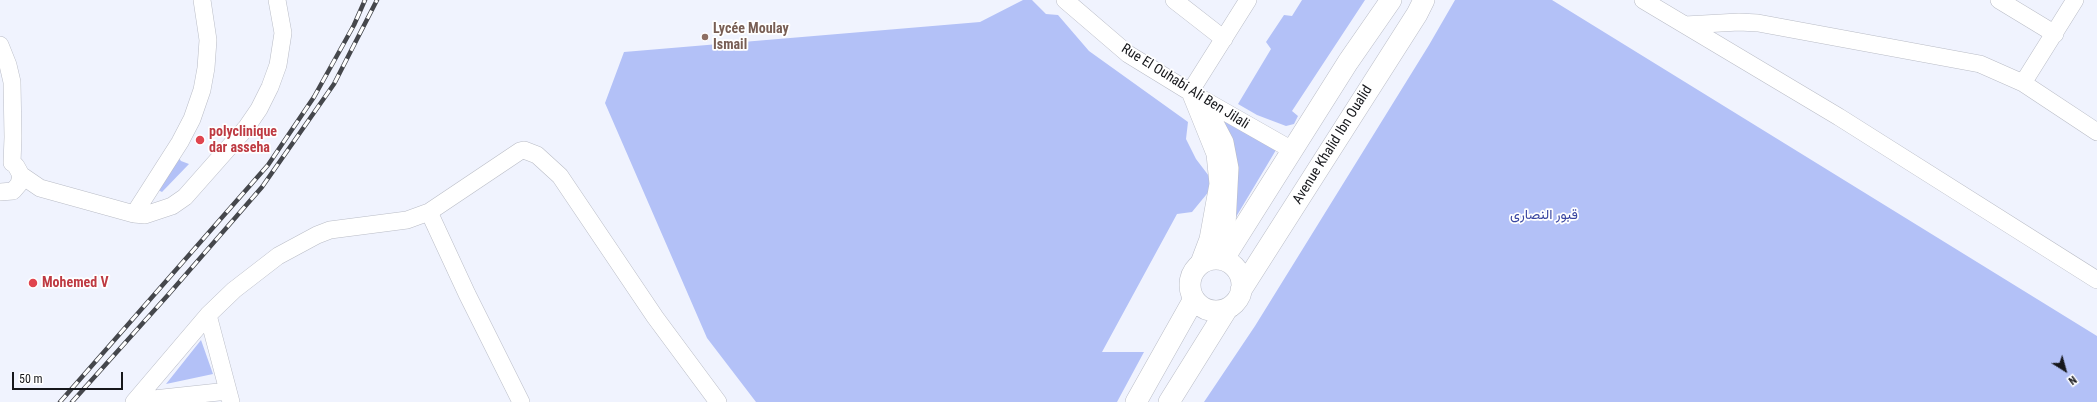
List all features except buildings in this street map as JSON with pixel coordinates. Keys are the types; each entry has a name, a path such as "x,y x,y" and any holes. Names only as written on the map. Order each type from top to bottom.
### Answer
{"main road":[{"path":"1219,260 1348,62 1391,0"},
{"name":"Avenue Khalid Ibn Oualid","path":"1241,290 1417,14 1424,0"},
{"path":"1169,402 1227,309 1238,298 1241,290 1240,275 1236,268 1219,260 1209,260 1197,268 1192,275 1190,283 1194,299 1205,309 1212,311 1227,309"},
{"path":"1136,402 1194,299"}],"street":[{"path":"134,214 180,142 192,119 202,90 206,68 208,40 202,0"},
{"path":"0,46 8,65 12,98 10,176 40,188 134,214 145,215 172,206 185,197 246,128 259,109 278,64 283,33 277,0"},
{"name":"Rue El Ouhabi Ali Ben Jilali","path":"1065,0 1128,54 1196,96 1292,150"},
{"path":"1174,0 1224,39"},
{"path":"1197,268 1208,239 1218,184 1215,154 1196,96 1224,39 1248,0"},
{"path":"1643,0 1839,117 2097,280"},
{"path":"1999,0 2055,34"},
{"path":"2023,83 2075,0"},
{"path":"1685,25 1739,22 1819,34 1980,64 2023,83 2097,132"},
{"path":"1196,96 1213,116 1225,142 1230,168 1227,226 1219,260"},
{"path":"0,120 12,98"},
{"path":"134,402 208,315 262,268 317,235 330,230 407,220 429,212 520,151 528,150 538,155 560,176 655,317 718,402"},
{"path":"429,212 467,294 521,402"},
{"path":"134,402 229,396 208,315"}],"green space":[{"path":"1023,0 1032,0 1046,14 1058,15 1089,51 1188,122 1186,139 1196,159 1215,184 1192,212 1177,214 1102,352 1144,352 1117,402 756,402 707,338 605,103 624,52 980,22"},
{"path":"1302,0 1365,0 1292,111 1298,116 1294,124 1286,126 1257,115 1238,104 1271,49 1266,42 1284,15 1292,16"},
{"name":"قبور النصارى","path":"1455,0 1552,0 2097,336 2097,402 1204,402 1255,326 1429,45"},
{"path":"1224,120 1276,150 1236,217 1233,148"},
{"path":"178,157 181,161 189,164 162,192 158,190"},
{"path":"201,340 213,374 166,384"}],"railway":[{"path":"60,402 268,165 314,97 354,25 365,0"},
{"path":"72,402 262,187 334,84 377,0"}],"place":[{"name":"Lycée Moulay Ismail","path":"705,37"},
{"name":"polyclinique dar asseha","path":"200,140"},
{"name":"Mohemed V","path":"33,283"}]}
